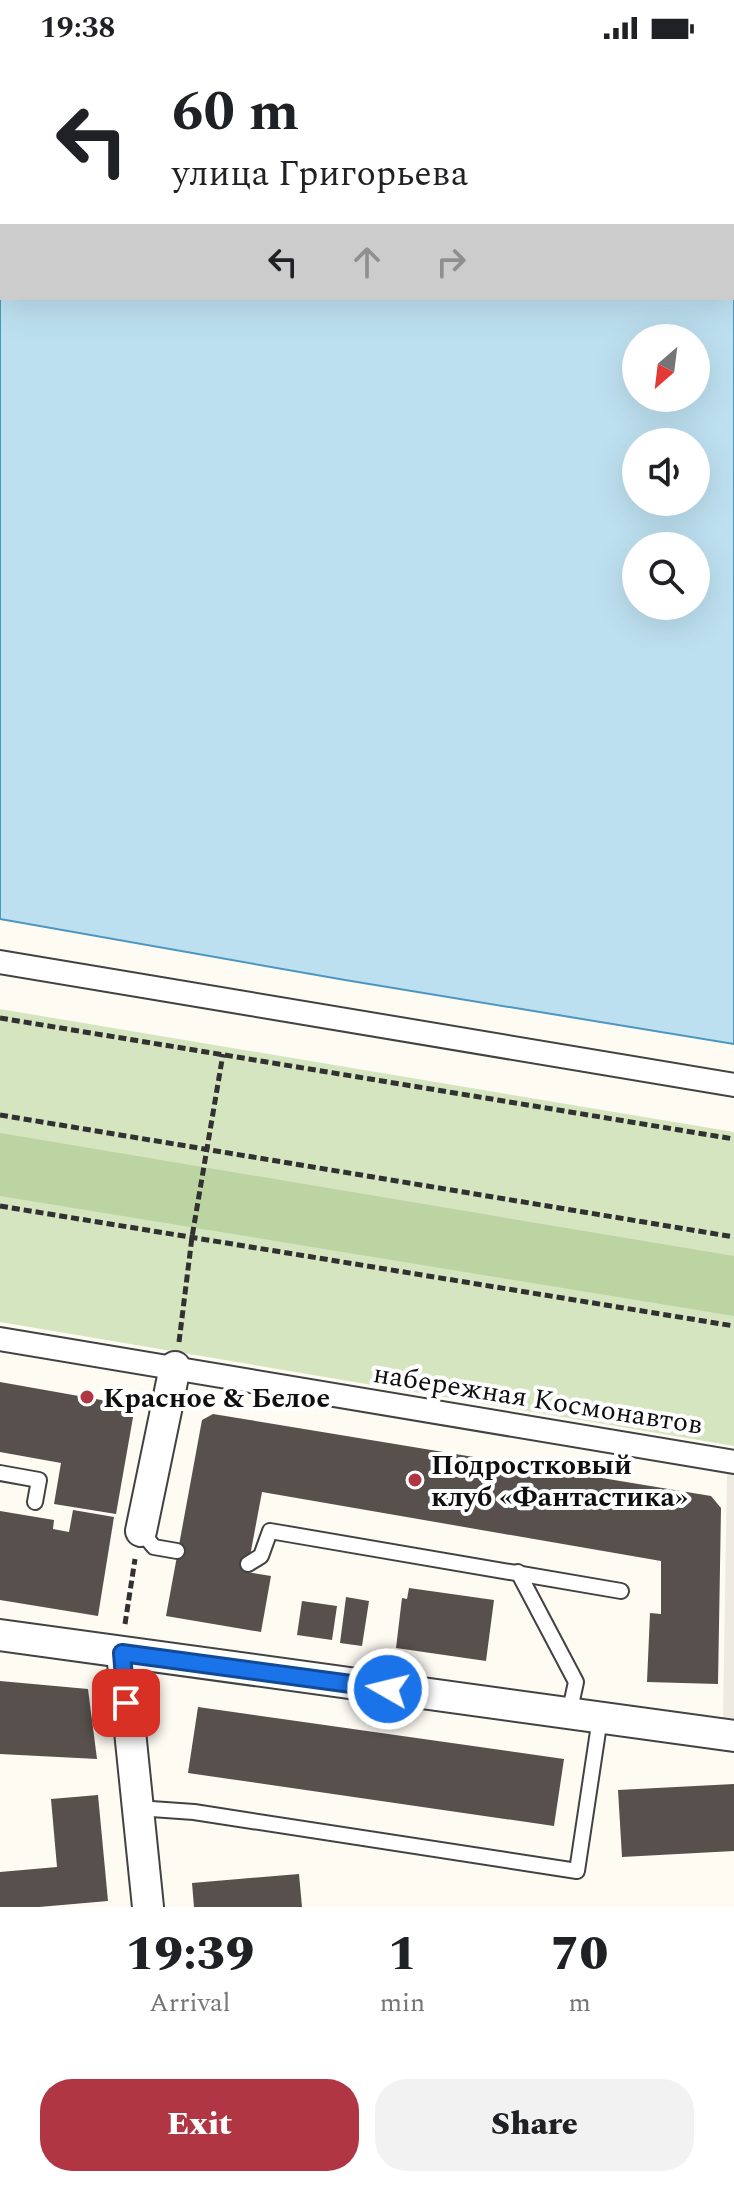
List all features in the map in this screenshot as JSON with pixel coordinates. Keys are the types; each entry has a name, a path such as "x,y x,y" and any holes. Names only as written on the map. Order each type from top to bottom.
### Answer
{"street":[{"path":"0,962 734,1085"},
{"name":"набережная Космонавтов","path":"0,1339 734,1462"},
{"path":"138,1545 175,1367"},
{"path":"0,1635 734,1736"},
{"path":"122,1653 148,1907"}],"lane":[{"path":"0,1473 39,1480 35,1502"},
{"path":"248,1564 261,1556 270,1531 621,1591"},
{"path":"138,1545 177,1551"},
{"path":"518,1572 576,1682 569,1714"},
{"path":"137,1808 194,1812 577,1871 600,1718"}],"path":[{"path":"0,1018 734,1139"},
{"path":"175,1367 192,1237 223,1054"},
{"path":"0,1115 734,1237"},
{"path":"0,1206 734,1326"},
{"path":"127,1611 138,1545"}],"green space":[{"path":"0,1009 734,1132 734,1446 0,1322"},
{"path":"0,1133 734,1256 734,1316 0,1196"}],"shaded area":[{"path":"727,1471 734,1473 734,1720 723,1719"}],"water":[{"path":"0,300 734,300 734,1044 0,919"}],"building":[{"path":"0,1382 135,1406 116,1514 54,1504 61,1463 0,1452"},
{"path":"213,1414 711,1496 721,1508 718,1684 647,1682 650,1613 661,1614 661,1561 262,1492 247,1572 271,1576 261,1632 166,1616 202,1420"},
{"path":"73,1510 114,1517 98,1616 0,1600 0,1511 54,1520 53,1529 69,1532"},
{"path":"409,1588 494,1600 486,1661 396,1648 402,1598 407,1599"},
{"path":"346,1597 369,1601 362,1646 340,1643"},
{"path":"302,1601 337,1606 332,1640 297,1635"},
{"path":"0,1681 88,1689 97,1759 0,1754"},
{"path":"198,1707 564,1759 554,1826 188,1773"},
{"path":"734,1784 734,1851 622,1857 618,1790"},
{"path":"98,1795 108,1901 0,1907 0,1872 57,1867 51,1799"},
{"path":"299,1874 302,1907 194,1907 192,1883"}],"place":[{"name":"Красное & Белое","path":"87,1397"},
{"name":"Подростковый клуб «Фантастика»","path":"415,1480"}],"route":[{"path":"126,1703 122,1653 388,1689"}]}
